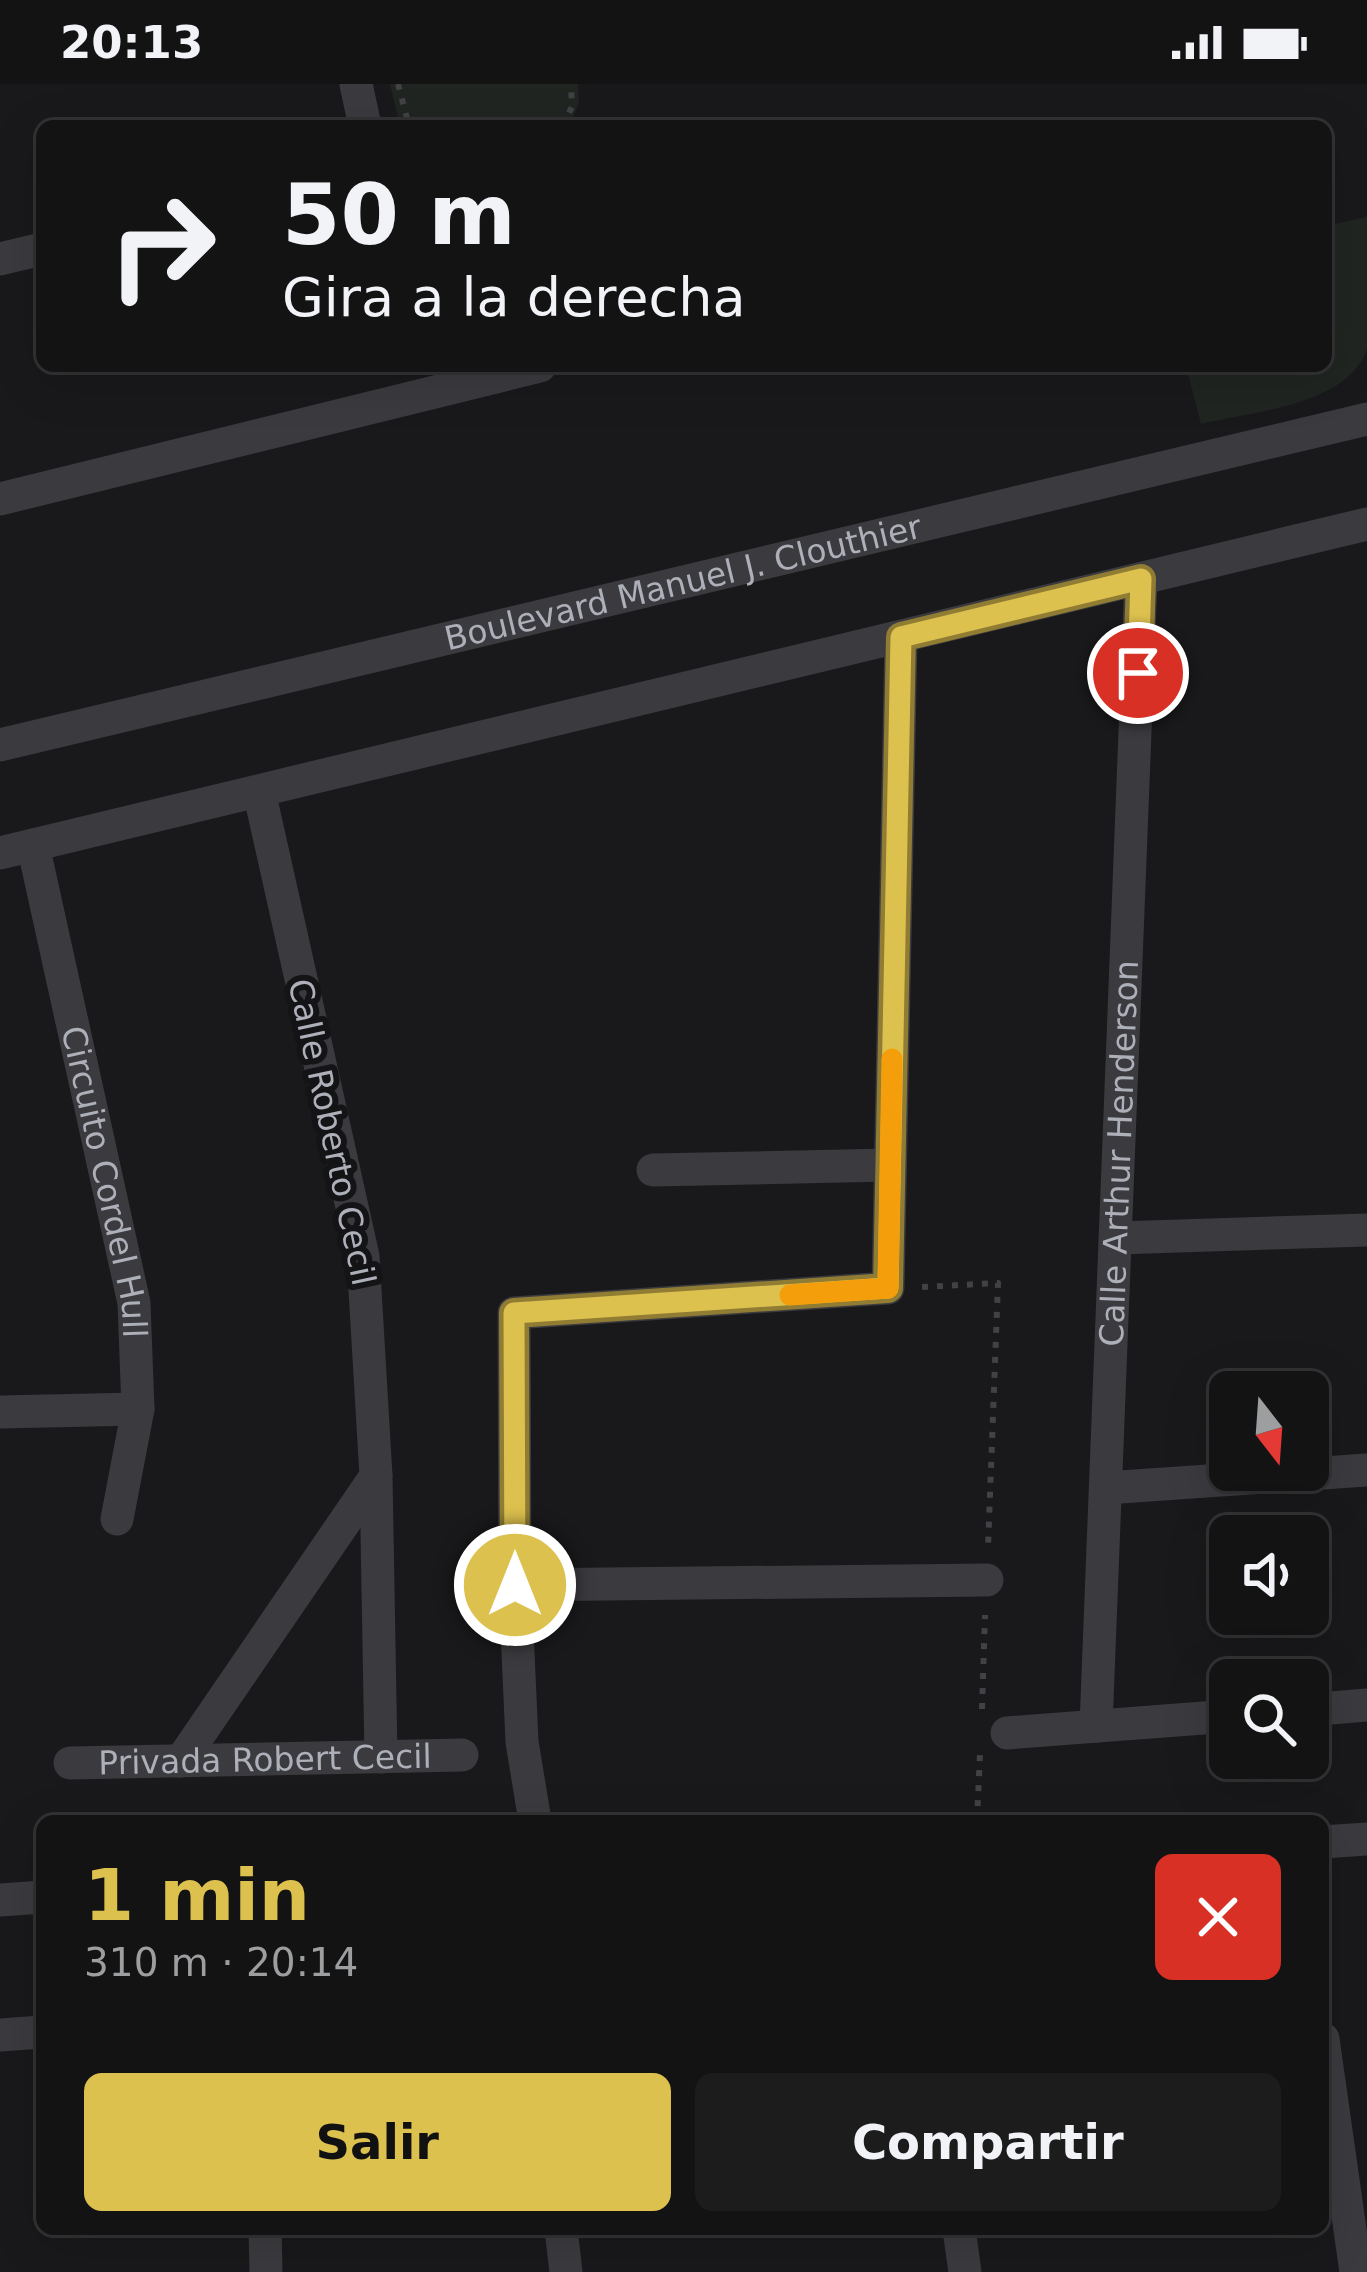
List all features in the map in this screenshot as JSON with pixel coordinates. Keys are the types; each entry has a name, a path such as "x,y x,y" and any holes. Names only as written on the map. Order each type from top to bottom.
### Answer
{"street":[{"path":"356,84 364,120"},
{"path":"0,259 36,250"},
{"path":"0,499 425,380 491,372"},
{"name":"Boulevard Manuel J. Clouthier","path":"0,746 1367,418"},
{"path":"0,853 1367,524"},
{"name":"Calle Arthur Henderson","path":"1096,1726 1141,579"},
{"path":"534,1815 522,1742 515,1585 514,1313 888,1288 901,637"},
{"name":"Calle Roberto Cecil","path":"259,791 363,1256 376,1477 381,1757"},
{"name":"Circuito Cordel Hull","path":"33,845 134,1304 138,1409 117,1520"},
{"path":"653,1170 890,1165"},
{"path":"1116,1238 1367,1230"},
{"path":"0,1412 138,1409"},
{"path":"1106,1487 1367,1470"},
{"path":"182,1761 376,1477"},
{"path":"515,1585 986,1580"},
{"path":"1329,1708 1367,1705"},
{"path":"1007,1732 1209,1718"},
{"name":"Privada Robert Cecil","path":"70,1763 462,1755"},
{"path":"1329,1842 1367,1839"},
{"path":"0,1900 36,1897"},
{"path":"0,2035 36,2032"},
{"path":"1329,2081 1356,2272"},
{"path":"265,2235 266,2272"},
{"path":"562,2235 566,2272"},
{"path":"960,2235 965,2272"}],"path":[{"path":"398,84 407,120"},
{"path":"565,120 572,107 571,84"},
{"path":"888,1288 998,1283"}],"shaded area":[{"path":"390,84 578,84 579,103 572,120 399,120"},
{"path":"1367,217 1367,349 1356,368 1319,395 1201,424 1188,372 1332,372 1332,225"}],"slow traffic":[{"path":"790,1295 888,1288 892,1059"}],"route":[{"path":"515,1585 514,1313 888,1288 901,637 1141,579 1138,673"}]}
